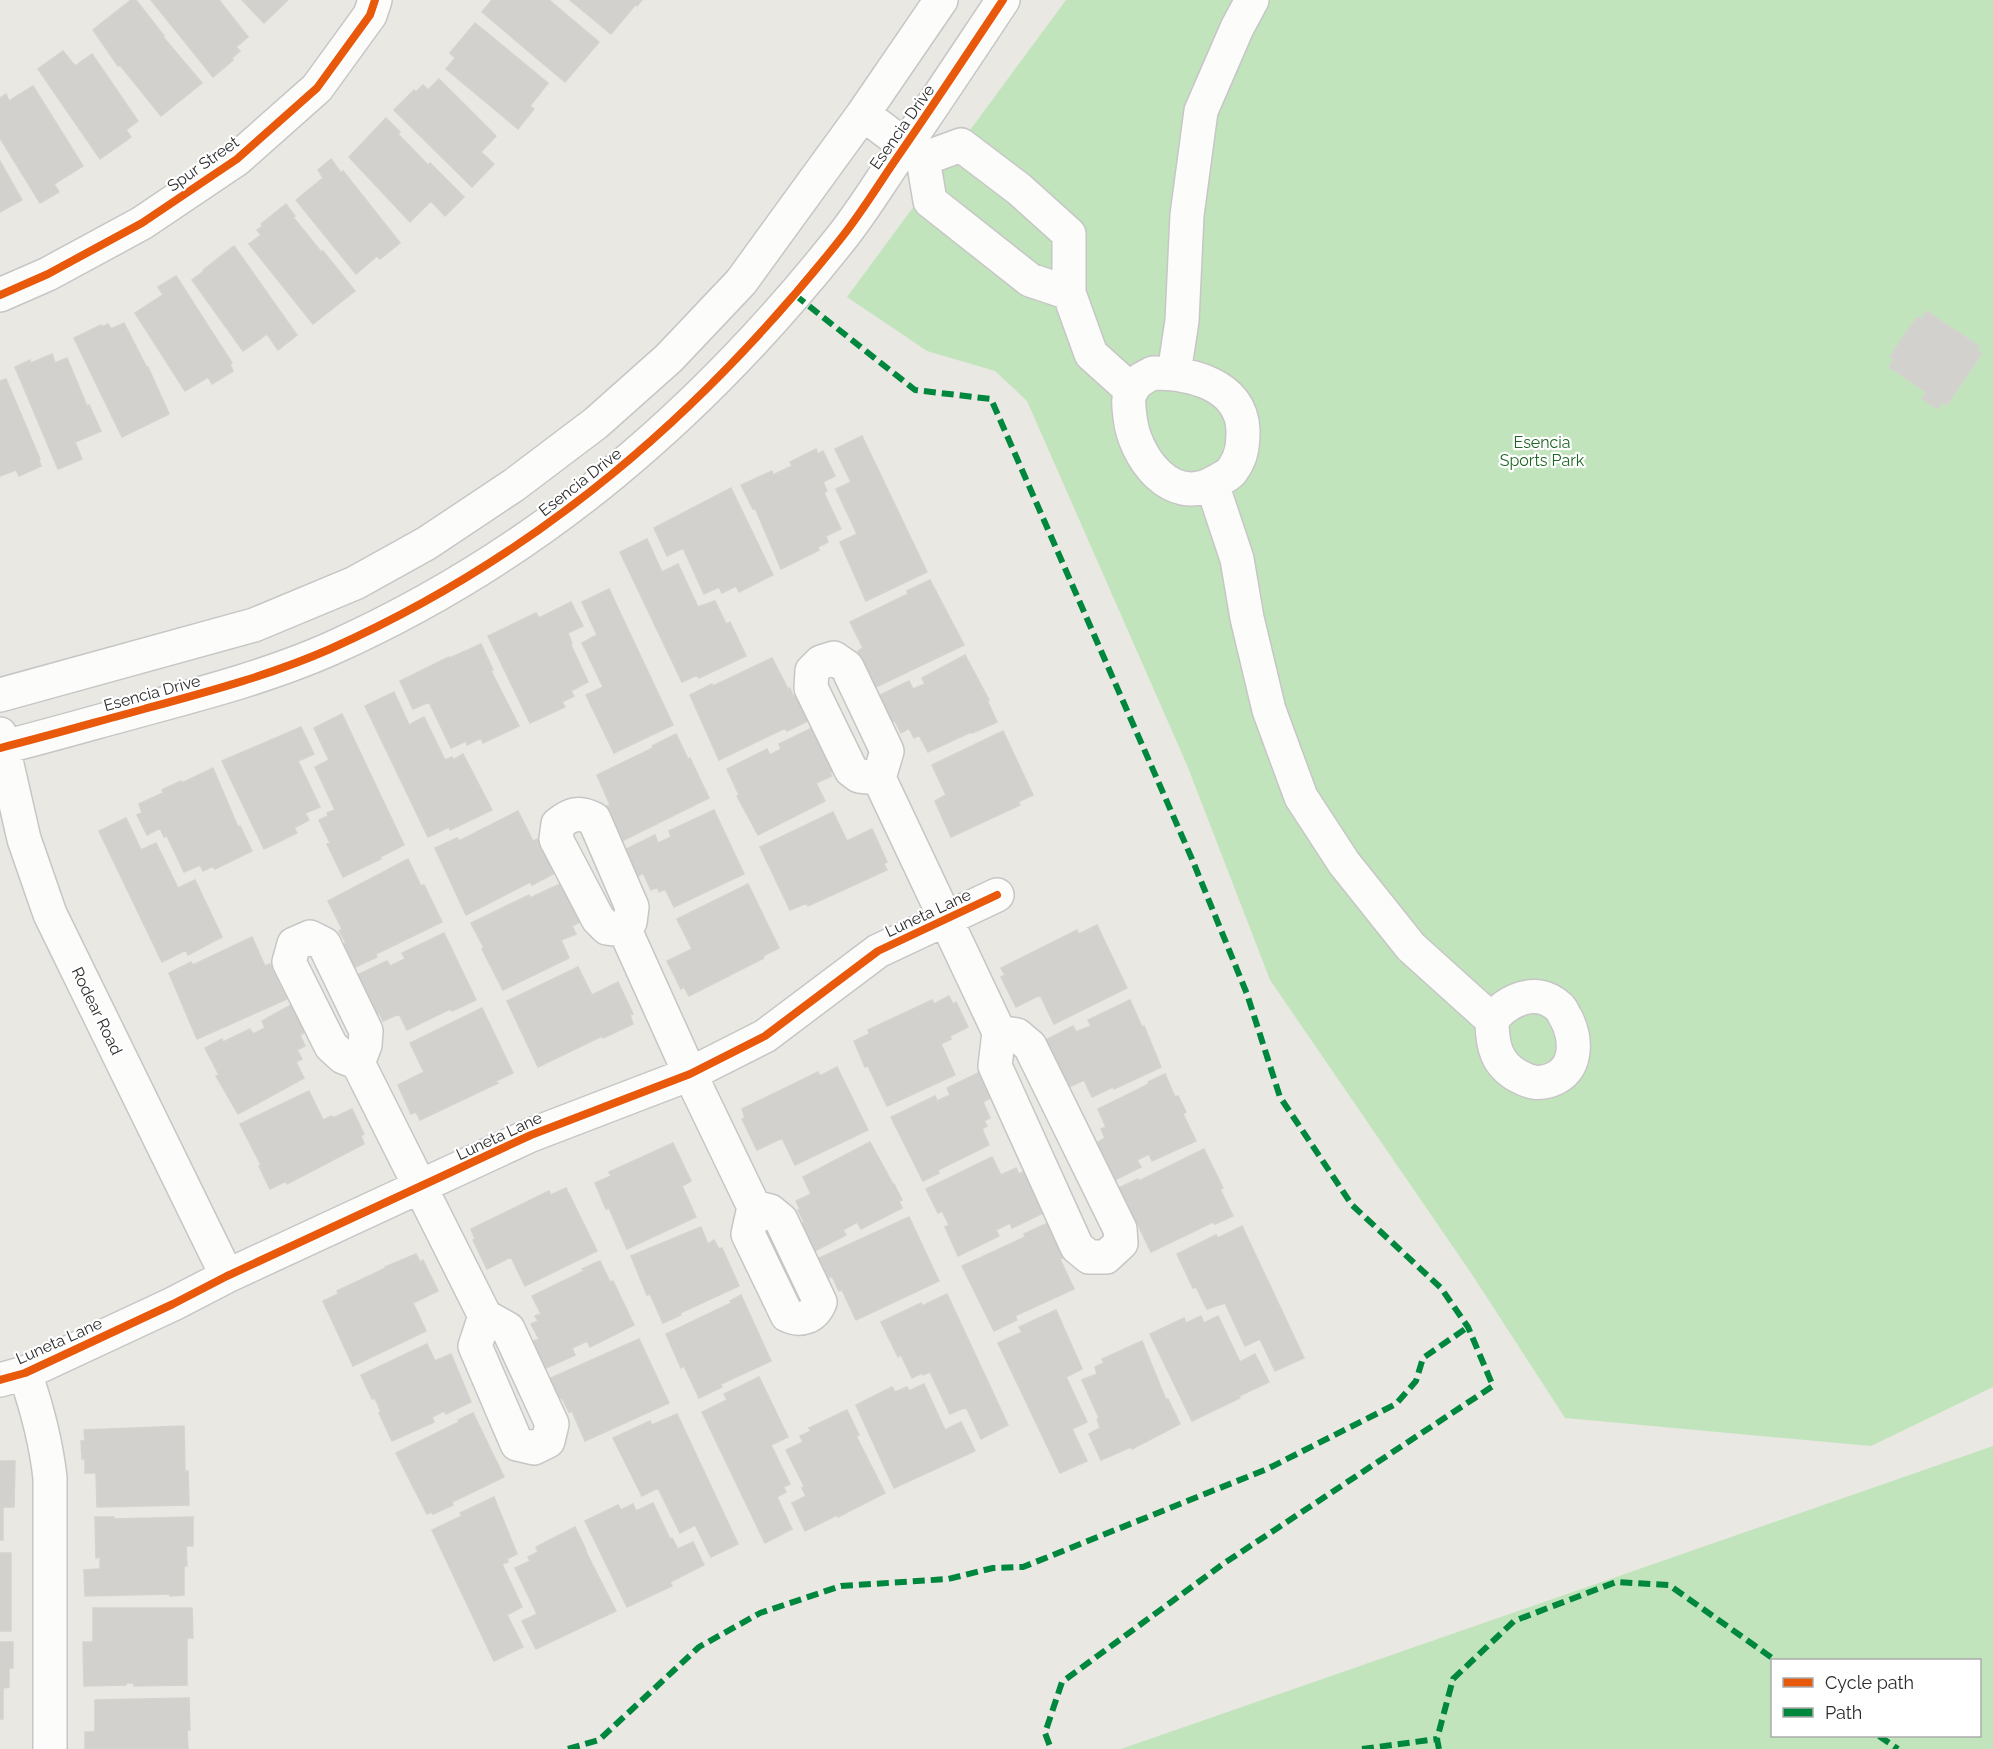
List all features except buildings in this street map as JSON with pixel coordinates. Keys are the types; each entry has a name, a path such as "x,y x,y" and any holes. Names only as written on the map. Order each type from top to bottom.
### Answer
{"street":[{"name":"Spur Street","path":"0,295 48,274 142,223 237,159 317,88 370,15 375,0"},
{"path":"0,695 264,621 355,584 427,543 514,485 596,423 669,358 741,282 863,114 941,0"},
{"name":"Esencia Drive","path":"1,743 226,686 326,650 402,615 494,562 579,501 651,443 735,361 795,295 914,153 1003,0"},
{"path":"1174,373 1182,321 1187,215 1201,111 1237,28 1252,0"},
{"path":"863,114 914,153 930,201 1029,280 1069,293"},
{"path":"914,153 961,145 1028,196 1069,234 1069,293 1090,354 1131,390"},
{"path":"1153,373 1174,373 1197,377 1215,386 1233,400 1243,423 1244,448 1233,471 1212,484 1196,489 1180,489 1147,464 1135,442 1130,421 1128,405 1131,390 1142,378 1153,373"},
{"path":"1212,484 1237,559 1247,618 1269,710 1301,798 1344,863 1411,947 1492,1020"},
{"name":"Rodear Road","path":"1,743 24,839 50,915 227,1276"},
{"path":"879,778 999,1032 995,1066 1077,1247 1089,1257 1106,1257 1121,1243 1119,1229 1030,1046 1017,1035 999,1032"},
{"name":"Luneta Lane","path":"12,1377 559,1123 669,1084 690,1074 765,1036 878,951 997,895"},
{"path":"625,930 690,1074 754,1207"},
{"path":"358,1063 484,1316"},
{"path":"1027,1135 1065,1118"},
{"path":"12,1377 39,1415 48,1454 50,1478 50,1749"}],"green space":[{"name":"Esencia Sports Park","path":"1066,0 1993,0 1993,1387 1871,1446 1565,1418 1473,1276 1270,980 1187,765 1027,401 995,371 927,351 847,297"},
{"path":"1993,1446 1993,1749 1121,1749"}],"marked path":[{"path":"795,295 915,390 991,399 1192,859 1247,994 1280,1097 1352,1205 1441,1288 1468,1327 1493,1386 1223,1564 1062,1682 1045,1733 1051,1749"},
{"path":"568,1749 599,1740 699,1647 760,1613 841,1586 948,1579 993,1568 1023,1567 1267,1469 1396,1404 1416,1381 1423,1358 1468,1327"},
{"path":"1439,1749 1437,1739 1453,1679 1514,1621 1616,1582 1669,1585 1774,1659"},
{"path":"1880,1737 1898,1749"},
{"path":"1362,1749 1437,1739"}],"cycle path":[{"path":"0,295 48,274 142,223 237,159 317,88 370,15 375,0"},
{"path":"0,748 262,675 330,649 406,612 478,570 546,524 612,475 673,421 732,363 788,302 842,237 1003,0"},
{"path":"0,1380 25,1373 531,1135 690,1074 765,1036 878,951 997,895"}]}
